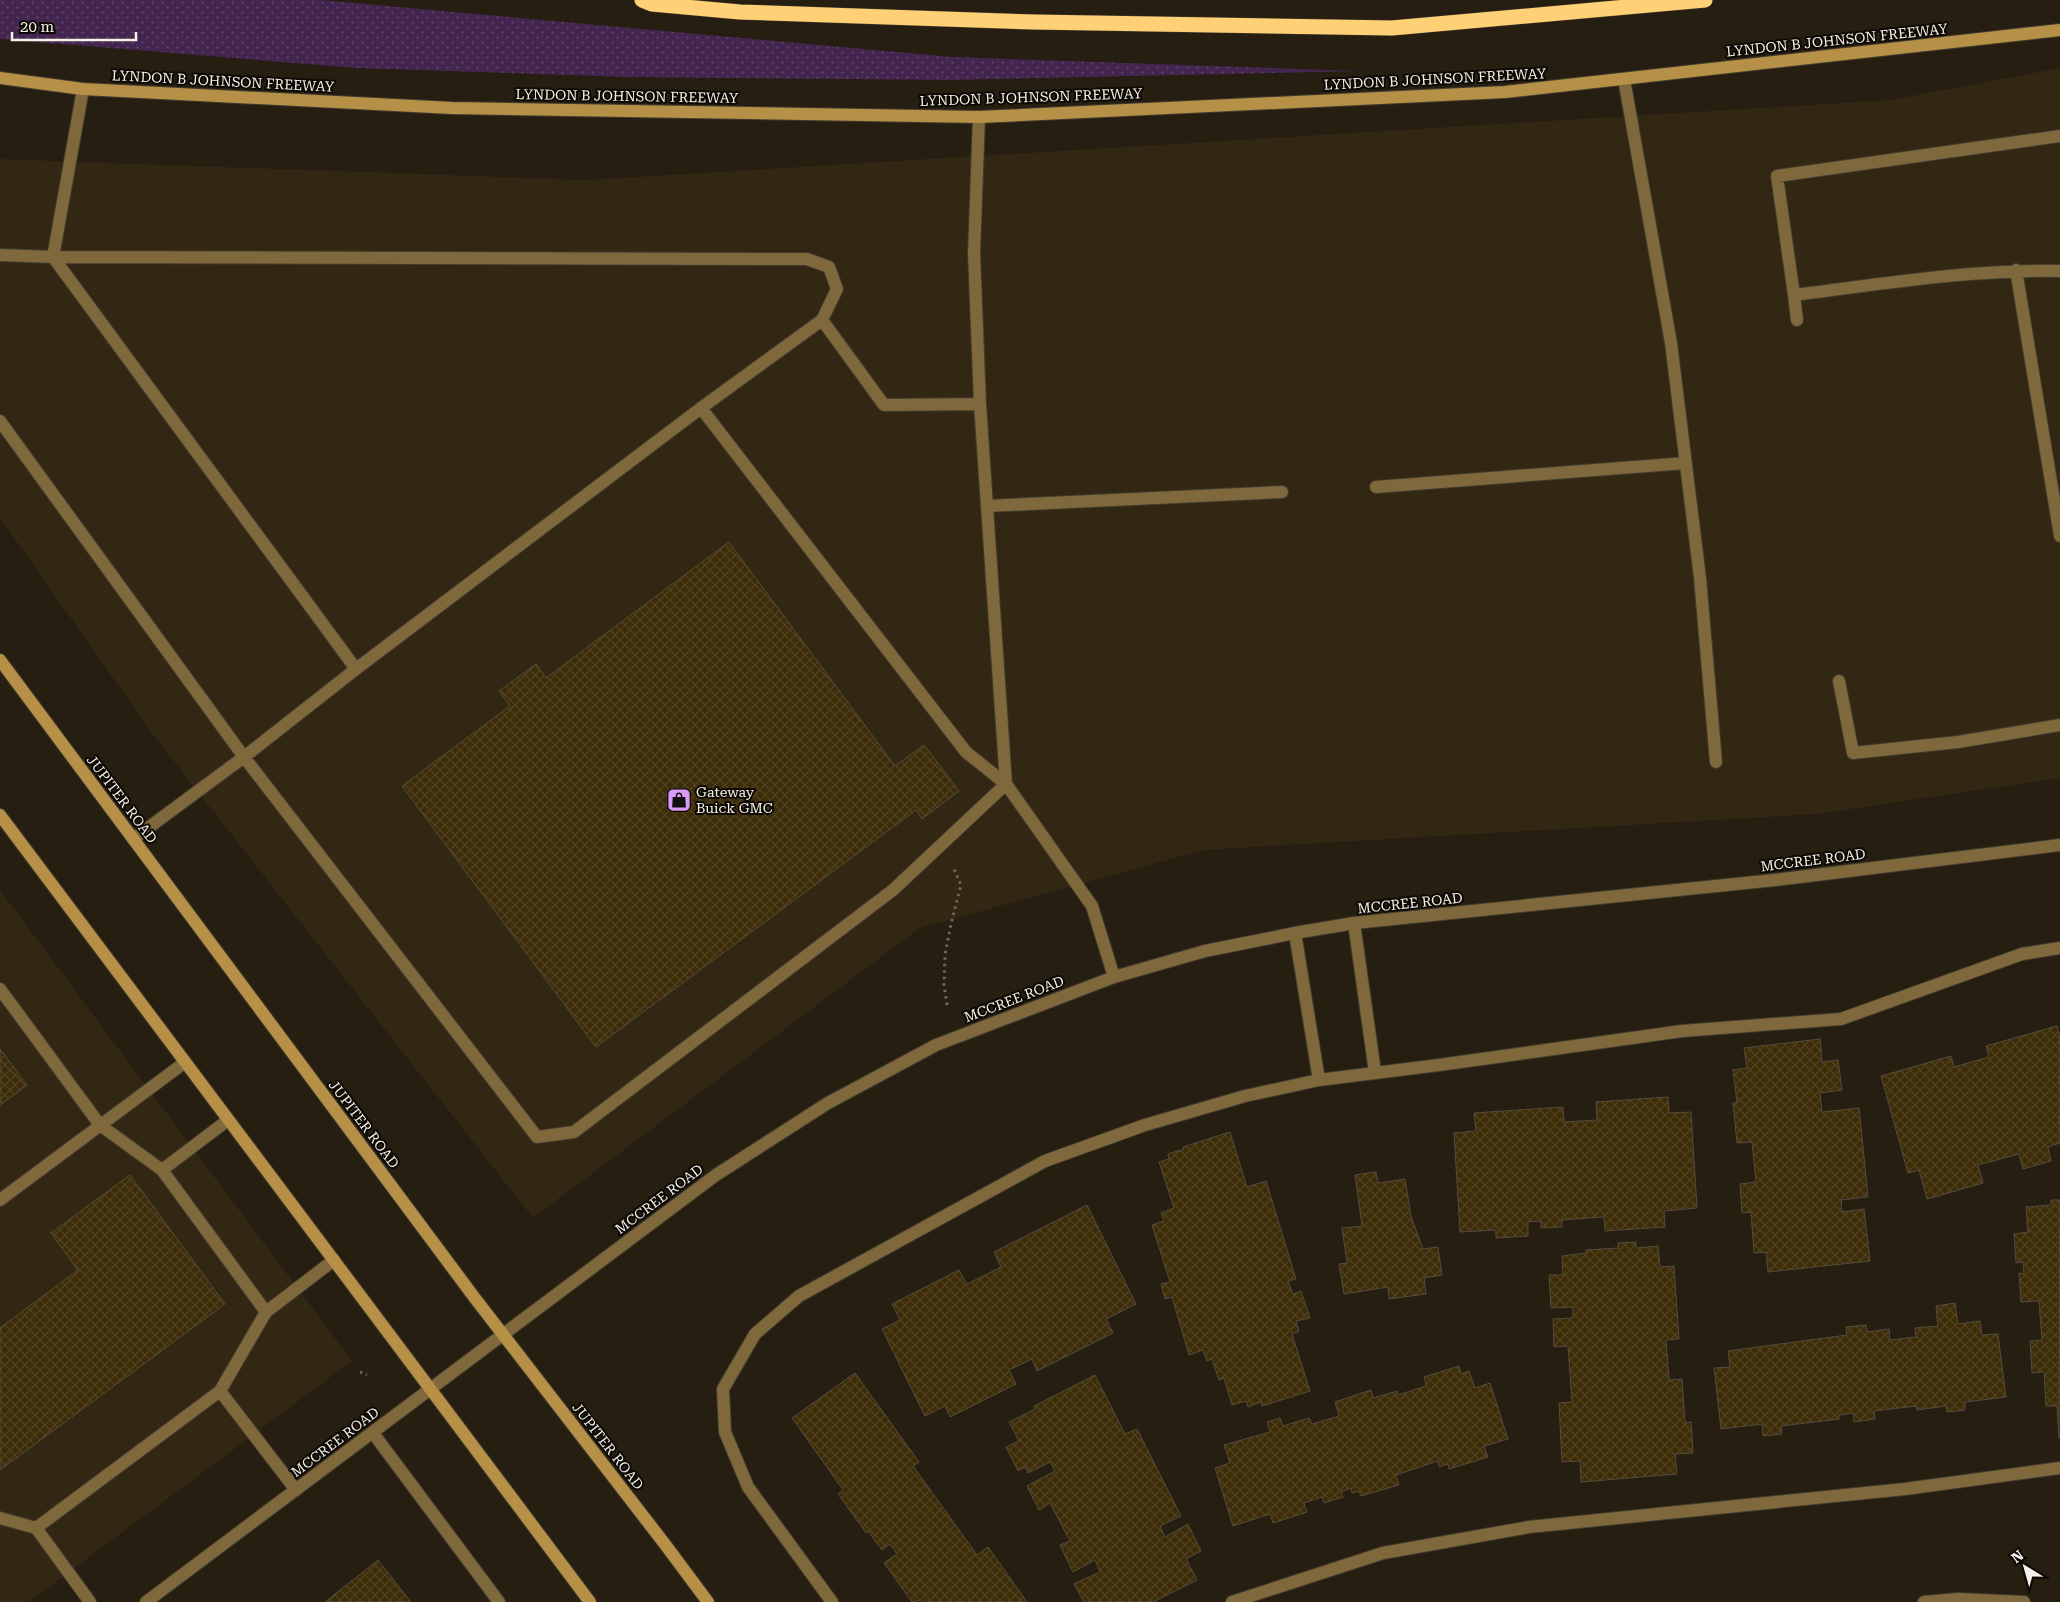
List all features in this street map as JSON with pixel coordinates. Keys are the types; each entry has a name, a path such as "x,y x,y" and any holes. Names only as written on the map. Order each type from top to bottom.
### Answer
{"highway":[{"path":"642,0 652,4 740,12 1034,22 1392,28 1705,0"}],"main road":[{"name":"LYNDON B JOHNSON FREEWAY","path":"0,78 83,89 452,108 979,116 1505,92 2060,30"},
{"name":"JUPITER ROAD","path":"0,660 502,1334 708,1602"},
{"path":"0,815 184,1063 590,1602"}],"street":[{"path":"1624,79 1671,343 1700,578 1716,762"},
{"path":"83,89 53,257 356,669"},
{"path":"979,116 974,253 980,404 1006,784"},
{"path":"1797,320 1777,176 2060,136"},
{"path":"0,255 53,257 807,258 829,267 837,289 822,320 701,408 356,669 244,757 133,839"},
{"path":"1794,295 1902,281 2016,270 2060,271"},
{"path":"2016,270 2060,536"},
{"path":"822,320 884,405 980,404"},
{"path":"701,408 966,752 1006,784 1092,906 1114,977"},
{"path":"0,420 244,757 537,1137 574,1132 893,890 1006,784"},
{"path":"1376,487 1686,463"},
{"path":"988,506 1282,492"},
{"path":"1839,681 1853,753 1958,742 2060,725"},
{"name":"MCCREE ROAD","path":"146,1602 373,1434 502,1334 716,1175 828,1103 936,1045 1114,977 1205,951 1295,933 1354,924 1775,880 2060,845"},
{"path":"1354,924 1376,1072"},
{"path":"1295,933 1319,1080"},
{"path":"832,1602 748,1487 725,1432 723,1389 755,1334 799,1296 1045,1161 1144,1125 1245,1096 1319,1080 1682,1031 1841,1018 2022,954 2060,948"},
{"path":"0,989 100,1125 162,1170 266,1312"},
{"path":"0,1200 184,1063"},
{"path":"162,1170 228,1120"},
{"path":"36,1528 220,1391 266,1312 334,1260"},
{"path":"220,1391 296,1490"},
{"path":"373,1434 498,1602"},
{"path":"1232,1602 1383,1553 1529,1528 1895,1490 2060,1468"},
{"path":"0,1518 36,1528 90,1602"},
{"path":"1924,1602 1958,1598 2024,1602"}],"path":[{"path":"939,847 958,875 961,885 945,955 944,984 947,1005"},
{"path":"360,1372 367,1375"}],"shaded area":[{"path":"0,0 321,0 952,57 1359,71 948,80 626,77 357,68 0,39"},
{"path":"2060,68 2060,778 1817,814 1204,850 920,928 533,1218 154,736 0,518 0,159 587,180 1890,100"},
{"path":"0,890 352,1361 29,1602 0,1602"}],"building":[{"name":"Gateway Buick GMC","path":"729,542 895,766 924,745 959,791 922,819 916,810 596,1047 402,786 510,706 499,691 536,664 546,678"},
{"path":"2057,1026 2060,1039 2060,1143 2048,1147 2051,1161 2023,1169 2019,1154 1978,1165 1983,1183 1927,1199 1919,1170 1908,1173 1881,1076 1951,1056 1954,1067 1989,1057 1986,1046"},
{"path":"1820,1039 1822,1062 1838,1060 1842,1090 1820,1093 1822,1112 1859,1108 1868,1197 1841,1200 1842,1212 1864,1209 1870,1261 1768,1272 1766,1252 1754,1253 1751,1212 1742,1213 1740,1184 1756,1182 1752,1142 1737,1143 1733,1103 1737,1102 1733,1070 1747,1068 1744,1048"},
{"path":"0,1049 27,1085 0,1105"},
{"path":"1668,1097 1669,1113 1691,1112 1697,1208 1664,1211 1665,1227 1605,1231 1604,1217 1562,1220 1562,1227 1541,1228 1541,1221 1528,1222 1528,1236 1496,1238 1496,1230 1460,1232 1454,1133 1476,1131 1474,1113 1563,1107 1564,1122 1597,1120 1596,1102"},
{"path":"1230,1132 1247,1187 1266,1181 1296,1279 1288,1281 1293,1294 1301,1291 1310,1318 1296,1321 1299,1331 1292,1334 1310,1391 1262,1406 1261,1402 1248,1407 1246,1401 1232,1405 1224,1378 1219,1380 1212,1359 1207,1361 1203,1350 1189,1355 1172,1297 1165,1299 1161,1284 1170,1282 1152,1225 1164,1221 1161,1213 1174,1208 1159,1162 1169,1159 1168,1154 1184,1149 1183,1147"},
{"path":"1376,1172 1378,1183 1405,1179 1411,1216 1423,1249 1438,1247 1442,1275 1424,1278 1426,1294 1389,1299 1388,1287 1344,1294 1339,1264 1347,1263 1342,1228 1362,1226 1355,1175"},
{"path":"130,1175 225,1304 0,1470 0,1328 78,1270 51,1233"},
{"path":"2051,1200 2060,1200 2059,1439 2057,1406 2046,1406 2044,1372 2032,1373 2030,1341 2042,1340 2039,1301 2021,1302 2019,1273 2024,1274 2023,1262 2016,1263 2014,1234 2028,1232 2026,1207 2051,1205"},
{"path":"1087,1205 1136,1304 1106,1319 1113,1333 1037,1371 1032,1359 1009,1370 1016,1384 950,1417 945,1406 925,1416 882,1329 900,1320 892,1304 959,1270 967,1284 1001,1267 994,1252"},
{"path":"1636,1242 1636,1248 1658,1246 1660,1267 1674,1266 1679,1339 1666,1340 1669,1380 1682,1379 1685,1423 1691,1422 1693,1453 1675,1454 1677,1474 1581,1482 1580,1461 1562,1462 1559,1403 1572,1402 1568,1346 1554,1347 1553,1319 1573,1318 1573,1307 1551,1308 1549,1275 1563,1275 1562,1256 1586,1253 1586,1250 1618,1248 1618,1243"},
{"path":"1955,1303 1958,1324 1980,1321 1982,1335 1998,1334 2006,1397 1965,1402 1965,1410 1947,1412 1946,1406 1917,1410 1916,1406 1874,1411 1875,1419 1854,1422 1853,1413 1839,1415 1839,1419 1781,1426 1782,1434 1763,1436 1762,1424 1721,1429 1714,1368 1730,1367 1728,1351 1847,1335 1846,1327 1866,1325 1867,1332 1889,1329 1890,1340 1916,1337 1915,1328 1938,1326 1936,1306"},
{"path":"1459,1366 1461,1374 1469,1371 1475,1388 1490,1383 1508,1439 1484,1446 1488,1457 1449,1469 1448,1464 1439,1467 1438,1461 1396,1475 1399,1485 1361,1496 1359,1491 1352,1493 1351,1488 1341,1492 1343,1497 1324,1503 1322,1497 1304,1503 1307,1512 1273,1523 1270,1514 1233,1526 1215,1468 1230,1463 1224,1445 1270,1432 1267,1422 1280,1418 1283,1426 1309,1418 1312,1424 1339,1416 1335,1402 1371,1390 1373,1398 1397,1391 1398,1395 1426,1386 1424,1377"},
{"path":"855,1373 919,1462 913,1466 977,1555 988,1547 1027,1602 922,1602 921,1600 912,1602 884,1563 897,1554 890,1544 882,1550 868,1531 866,1533 838,1494 843,1490 792,1418"},
{"path":"1095,1375 1125,1434 1137,1429 1181,1516 1160,1526 1165,1537 1188,1524 1201,1551 1186,1559 1197,1580 1153,1602 1084,1602 1074,1584 1100,1572 1095,1560 1073,1572 1060,1545 1070,1541 1050,1503 1039,1510 1027,1486 1055,1471 1050,1462 1028,1473 1025,1467 1018,1471 1006,1447 1019,1441 1009,1422 1035,1409 1034,1406"},
{"path":"378,1560 411,1602 325,1602"}],"place":[{"name":"Gateway Buick GMC","path":"679,800"}]}
